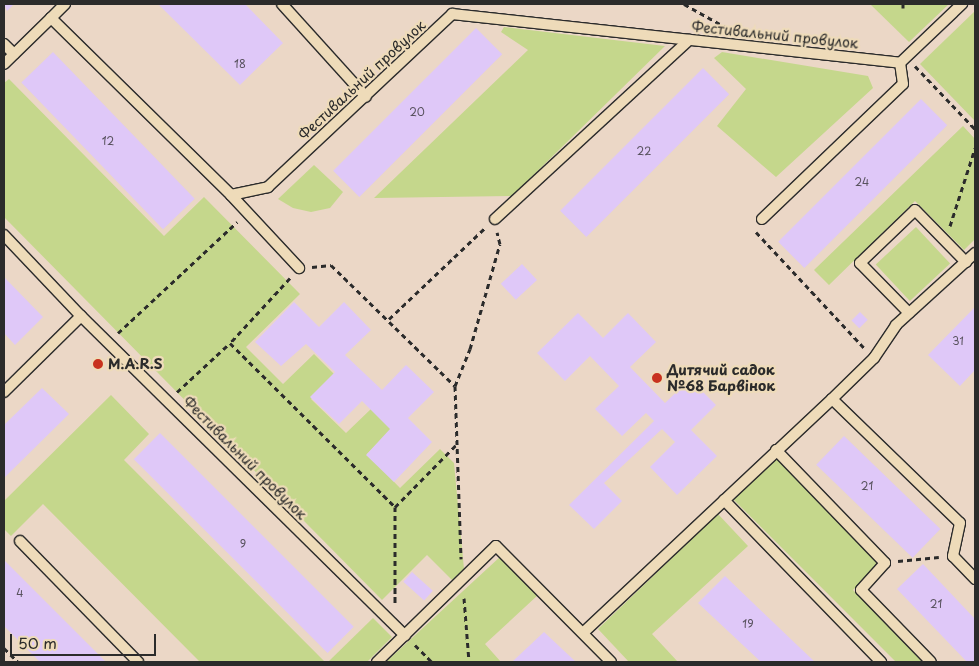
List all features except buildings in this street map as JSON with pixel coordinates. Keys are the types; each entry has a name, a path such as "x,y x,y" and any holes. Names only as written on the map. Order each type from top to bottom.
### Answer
{"lane":[{"path":"4,64 65,4"},
{"path":"282,4 366,97"},
{"path":"762,219 903,84 904,60 962,4"},
{"name":"Фестивальний провулок","path":"231,195 268,187 366,97 452,14 725,44 904,60"},
{"path":"51,18 231,195 299,268"},
{"path":"494,219 689,40"},
{"path":"4,44 14,54"},
{"path":"909,313 860,263 915,210 966,262"},
{"name":"Фестивальний провулок","path":"4,235 81,316 405,635"},
{"path":"584,632 832,399 874,358 896,325 975,253"},
{"path":"4,392 81,316"},
{"path":"832,399 960,523 953,556 975,580"},
{"path":"776,450 885,562 861,590 931,662"},
{"path":"724,500 881,662"},
{"path":"20,541 138,662"},
{"path":"377,662 496,546 584,632 611,662"}],"path":[{"path":"684,4 728,29 725,44"},
{"path":"904,60 975,129"},
{"path":"945,240 975,148"},
{"path":"108,342 247,212"},
{"path":"389,319 494,219"},
{"path":"469,662 462,581 454,386 470,349 500,244 494,219"},
{"path":"762,219 751,227 874,358"},
{"path":"168,400 230,343 299,268 331,265 389,319 454,386"},
{"path":"230,343 395,508"},
{"path":"395,625 395,508 457,444"},
{"path":"885,562 944,556"},
{"path":"405,635 432,662"},
{"path":"4,648 18,662"}],"green space":[{"path":"870,4 949,4 909,42"},
{"path":"975,11 975,121 920,64"},
{"path":"504,27 665,46 512,196 374,198 528,50 501,32"},
{"path":"722,52 868,76 873,88 776,177 717,126 746,89 714,58"},
{"path":"9,79 164,236 204,197 300,294 246,347 283,384 314,354 335,375 311,399 346,433 372,408 392,429 367,454 400,488 440,449 454,463 464,569 452,580 427,555 382,600 4,217 4,83"},
{"path":"963,126 975,139 975,239 964,250 915,201 829,285 814,270"},
{"path":"314,165 343,192 330,208 311,212 293,208 278,199"},
{"path":"916,227 950,264 910,301 876,265"},
{"path":"111,395 149,434 124,460 325,662 200,662 43,504 11,536 4,529 4,501"},
{"path":"776,458 880,563 853,590 924,662 896,662 733,499"},
{"path":"718,514 748,546 652,634 678,662 629,662 598,629"},
{"path":"501,556 538,595 485,644 501,662 386,662"},
{"path":"373,618 392,637 367,662 328,662"}],"place":[{"name":"M.A.R.S","path":"98,364"},
{"name":"Дитячий садок №68 Барвінок","path":"657,378"}]}
